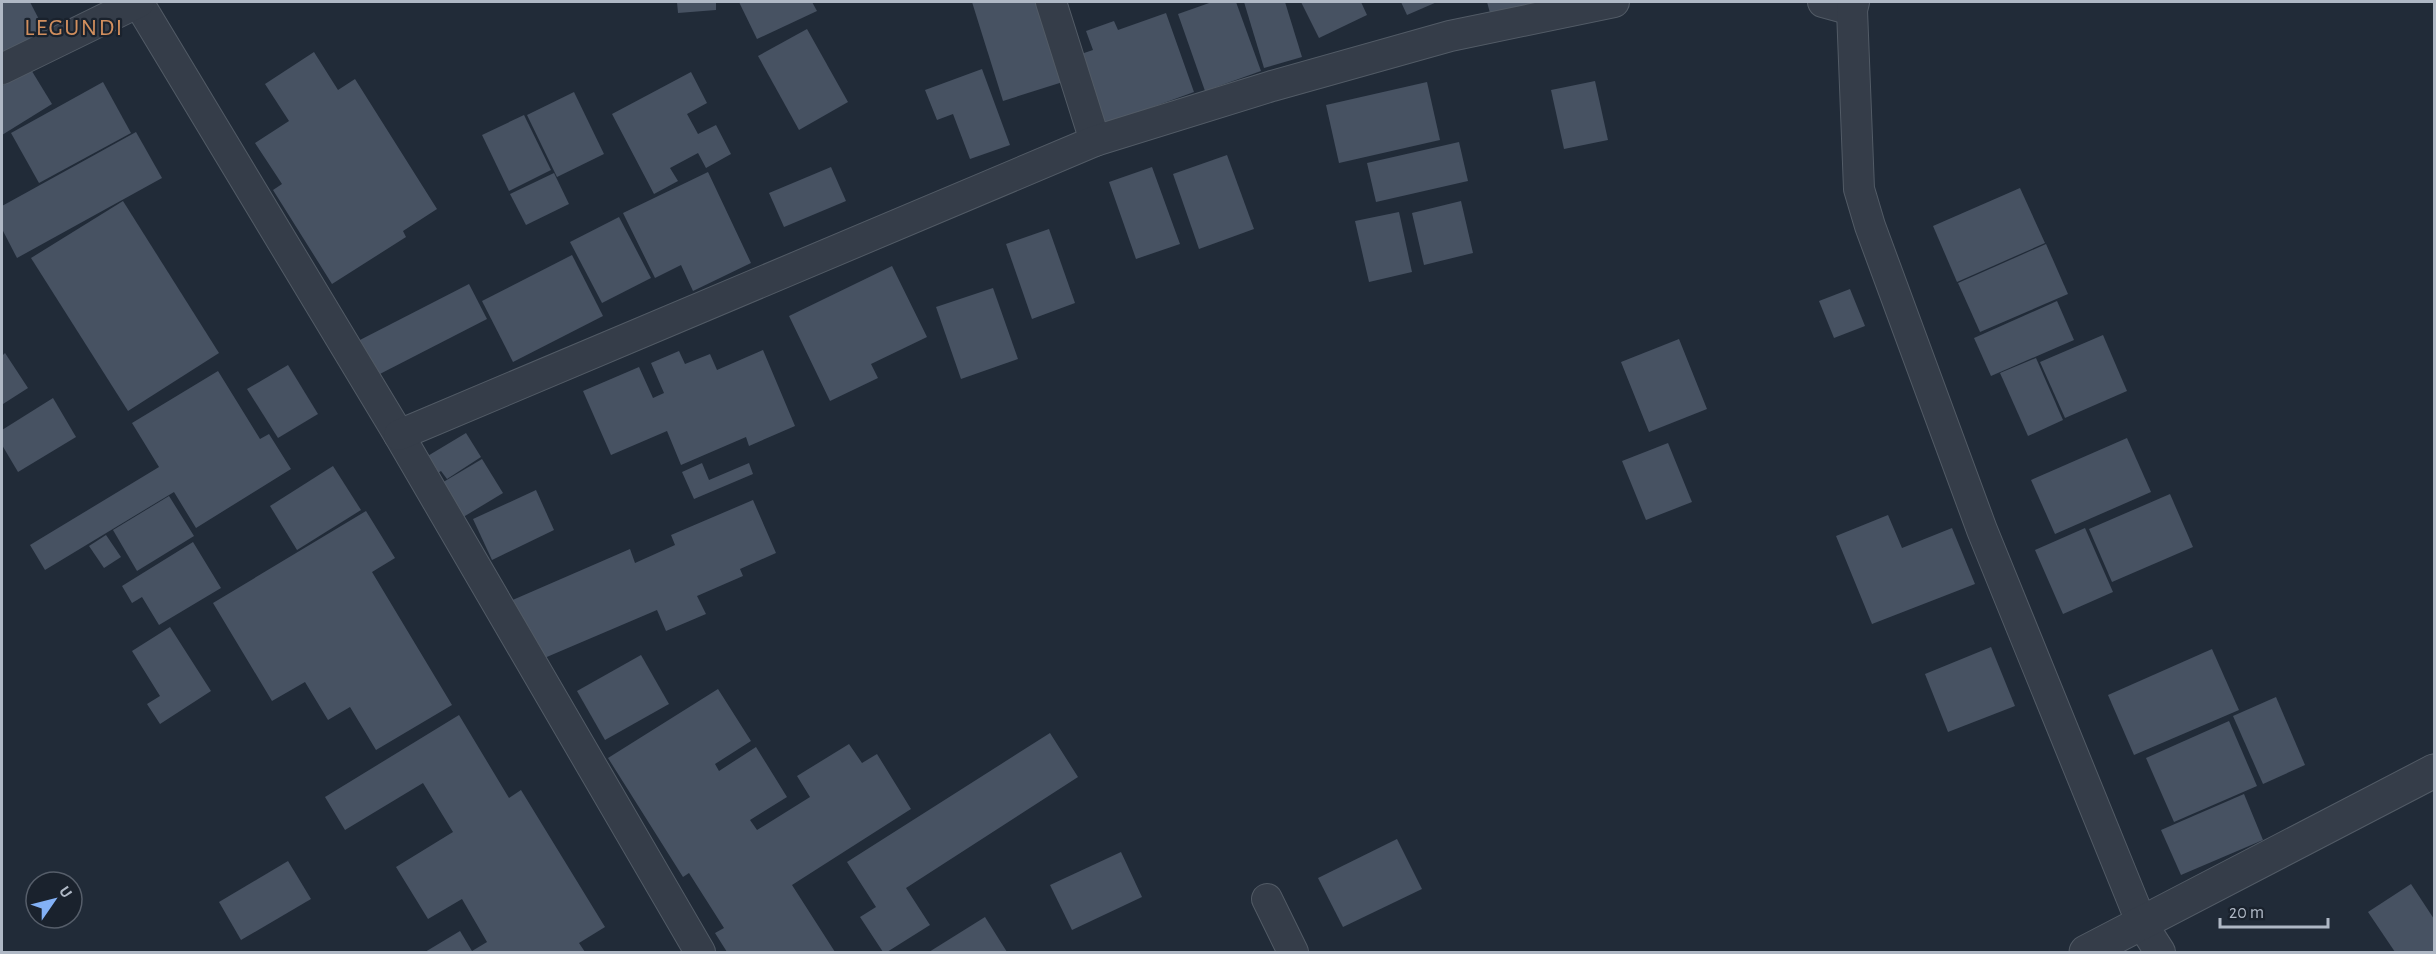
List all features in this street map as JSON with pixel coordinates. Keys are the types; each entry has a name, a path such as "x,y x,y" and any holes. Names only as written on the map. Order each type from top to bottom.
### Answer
{"street":[{"path":"2,69 138,2 399,435 700,952"},
{"path":"1051,2 1095,141"},
{"path":"399,435 1095,141 1272,86 1450,36 1614,2"},
{"path":"1823,2 1853,6 1859,189 1870,226 1982,530 2142,924 2160,952"},
{"path":"2085,952 2434,771"},
{"path":"1266,899 1293,952"}],"building":[{"path":"2,2 30,2 45,31 2,54"},
{"path":"677,2 716,2 716,10 678,13"},
{"path":"739,2 812,2 817,11 757,39"},
{"path":"972,2 1041,2 1066,81 1003,101"},
{"path":"1212,2 1236,2 1261,71 1205,91 1178,14"},
{"path":"1244,2 1285,2 1302,57 1264,68"},
{"path":"1301,2 1361,2 1367,15 1319,38"},
{"path":"1401,2 1437,2 1407,15"},
{"path":"1487,2 1537,2 1490,13"},
{"path":"1166,13 1194,92 1103,125 1078,55 1093,50 1086,31 1114,21 1118,30"},
{"path":"807,29 848,102 799,130 758,56"},
{"path":"314,52 338,90 355,79 437,209 403,231 406,237 332,284 273,190 282,184 255,143 289,121 265,84"},
{"path":"30,68 52,104 2,135 2,86"},
{"path":"982,69 1010,145 970,159 953,114 937,120 925,90"},
{"path":"691,72 707,103 687,114 698,134 716,125 731,154 706,168 698,153 670,168 678,181 654,194 612,114"},
{"path":"1595,81 1608,140 1564,149 1551,90"},
{"path":"103,82 131,133 39,183 11,133"},
{"path":"1427,82 1440,140 1339,163 1326,105"},
{"path":"574,92 604,154 557,177 527,115"},
{"path":"524,115 551,170 509,191 482,135"},
{"path":"136,132 162,178 17,258 2,229 2,206"},
{"path":"1459,142 1468,181 1376,202 1367,163"},
{"path":"1227,155 1254,229 1199,249 1173,174"},
{"path":"831,167 846,201 784,227 769,193"},
{"path":"1152,167 1180,244 1136,259 1109,182"},
{"path":"708,172 751,263 693,291 681,265 655,278 623,213"},
{"path":"554,173 569,204 526,225 510,194"},
{"path":"2020,188 2045,243 1957,282 1933,226"},
{"path":"123,201 219,353 128,411 31,258"},
{"path":"1461,201 1473,253 1424,265 1412,213"},
{"path":"1399,212 1412,272 1369,282 1355,221"},
{"path":"619,217 651,278 602,303 570,242"},
{"path":"1049,229 1075,303 1032,319 1006,244"},
{"path":"2046,244 2068,294 1980,332 1958,283"},
{"path":"572,255 603,316 513,362 482,301"},
{"path":"892,266 927,337 871,364 878,378 830,401 789,316"},
{"path":"469,284 487,319 374,377 356,342"},
{"path":"993,288 1018,359 961,379 936,307"},
{"path":"1850,289 1865,326 1834,338 1819,301"},
{"path":"2057,301 2074,340 1991,376 1974,338"},
{"path":"2103,335 2127,391 2065,418 2040,362"},
{"path":"1679,339 1707,409 1649,432 1621,362"},
{"path":"763,350 795,426 749,446 746,437 681,465 667,431 611,455 583,391 639,367 653,398 664,393 651,363 679,351 685,364 710,354 717,370"},
{"path":"5,353 28,388 3,404 2,356"},
{"path":"2036,358 2063,420 2028,436 2000,373"},
{"path":"288,365 318,414 278,438 247,389"},
{"path":"218,371 260,439 269,434 291,469 196,528 174,492 45,570 30,545 159,467 132,423"},
{"path":"53,398 76,437 18,472 2,445 2,430"},
{"path":"466,433 481,457 447,479 441,471 436,474 426,457"},
{"path":"2127,438 2151,492 2055,534 2031,480"},
{"path":"1668,443 1692,502 1646,520 1622,461"},
{"path":"482,459 503,493 460,519 440,484"},
{"path":"702,463 709,480 749,463 753,474 694,499 682,472"},
{"path":"333,466 361,510 297,550 270,506"},
{"path":"536,490 554,530 492,560 473,519"},
{"path":"2170,494 2193,547 2112,582 2089,529"},
{"path":"169,496 194,536 137,571 113,530"},
{"path":"753,500 776,553 740,569 743,576 697,596 706,614 666,631 657,610 535,662 508,602 630,549 635,563 675,545 671,535"},
{"path":"366,511 395,558 372,572 452,705 376,750 350,707 328,720 305,682 272,701 213,603"},
{"path":"1888,515 1902,548 1952,528 1975,584 1872,624 1836,536"},
{"path":"2085,528 2113,592 2063,614 2035,550"},
{"path":"106,535 121,557 104,568 89,546"},
{"path":"193,542 221,588 159,625 142,597 132,603 122,586"},
{"path":"170,627 211,691 160,724 147,704 160,696 132,651"},
{"path":"1991,647 2015,706 1948,732 1925,674"},
{"path":"2212,649 2239,710 2134,755 2108,695"},
{"path":"641,655 669,704 605,740 577,691"},
{"path":"718,689 751,741 715,764 719,771 756,747 787,797 750,820 757,830 810,797 797,776 849,744 862,763 877,754 911,809 792,885 835,952 727,952 715,933 724,928 689,873 683,877 608,758"},
{"path":"2276,697 2305,765 2263,784 2233,716"},
{"path":"459,715 509,798 521,790 605,927 579,943 585,952 425,952 460,931 472,951 487,942 462,899 428,919 396,867 453,832 423,783 345,830 325,797"},
{"path":"2229,721 2257,786 2174,822 2146,758"},
{"path":"1050,733 1078,777 906,888 930,925 887,952 883,952 860,917 876,907 847,862"},
{"path":"2244,794 2263,840 2181,875 2161,830"},
{"path":"1397,839 1422,889 1343,927 1318,878"},
{"path":"1121,852 1142,897 1072,930 1050,885"},
{"path":"288,861 311,899 241,940 219,902"},
{"path":"2411,884 2434,919 2434,952 2395,952 2368,912"},
{"path":"985,917 1007,952 929,952"}],"district":[{"name":"LEGUNDI","path":"74,28"}]}
